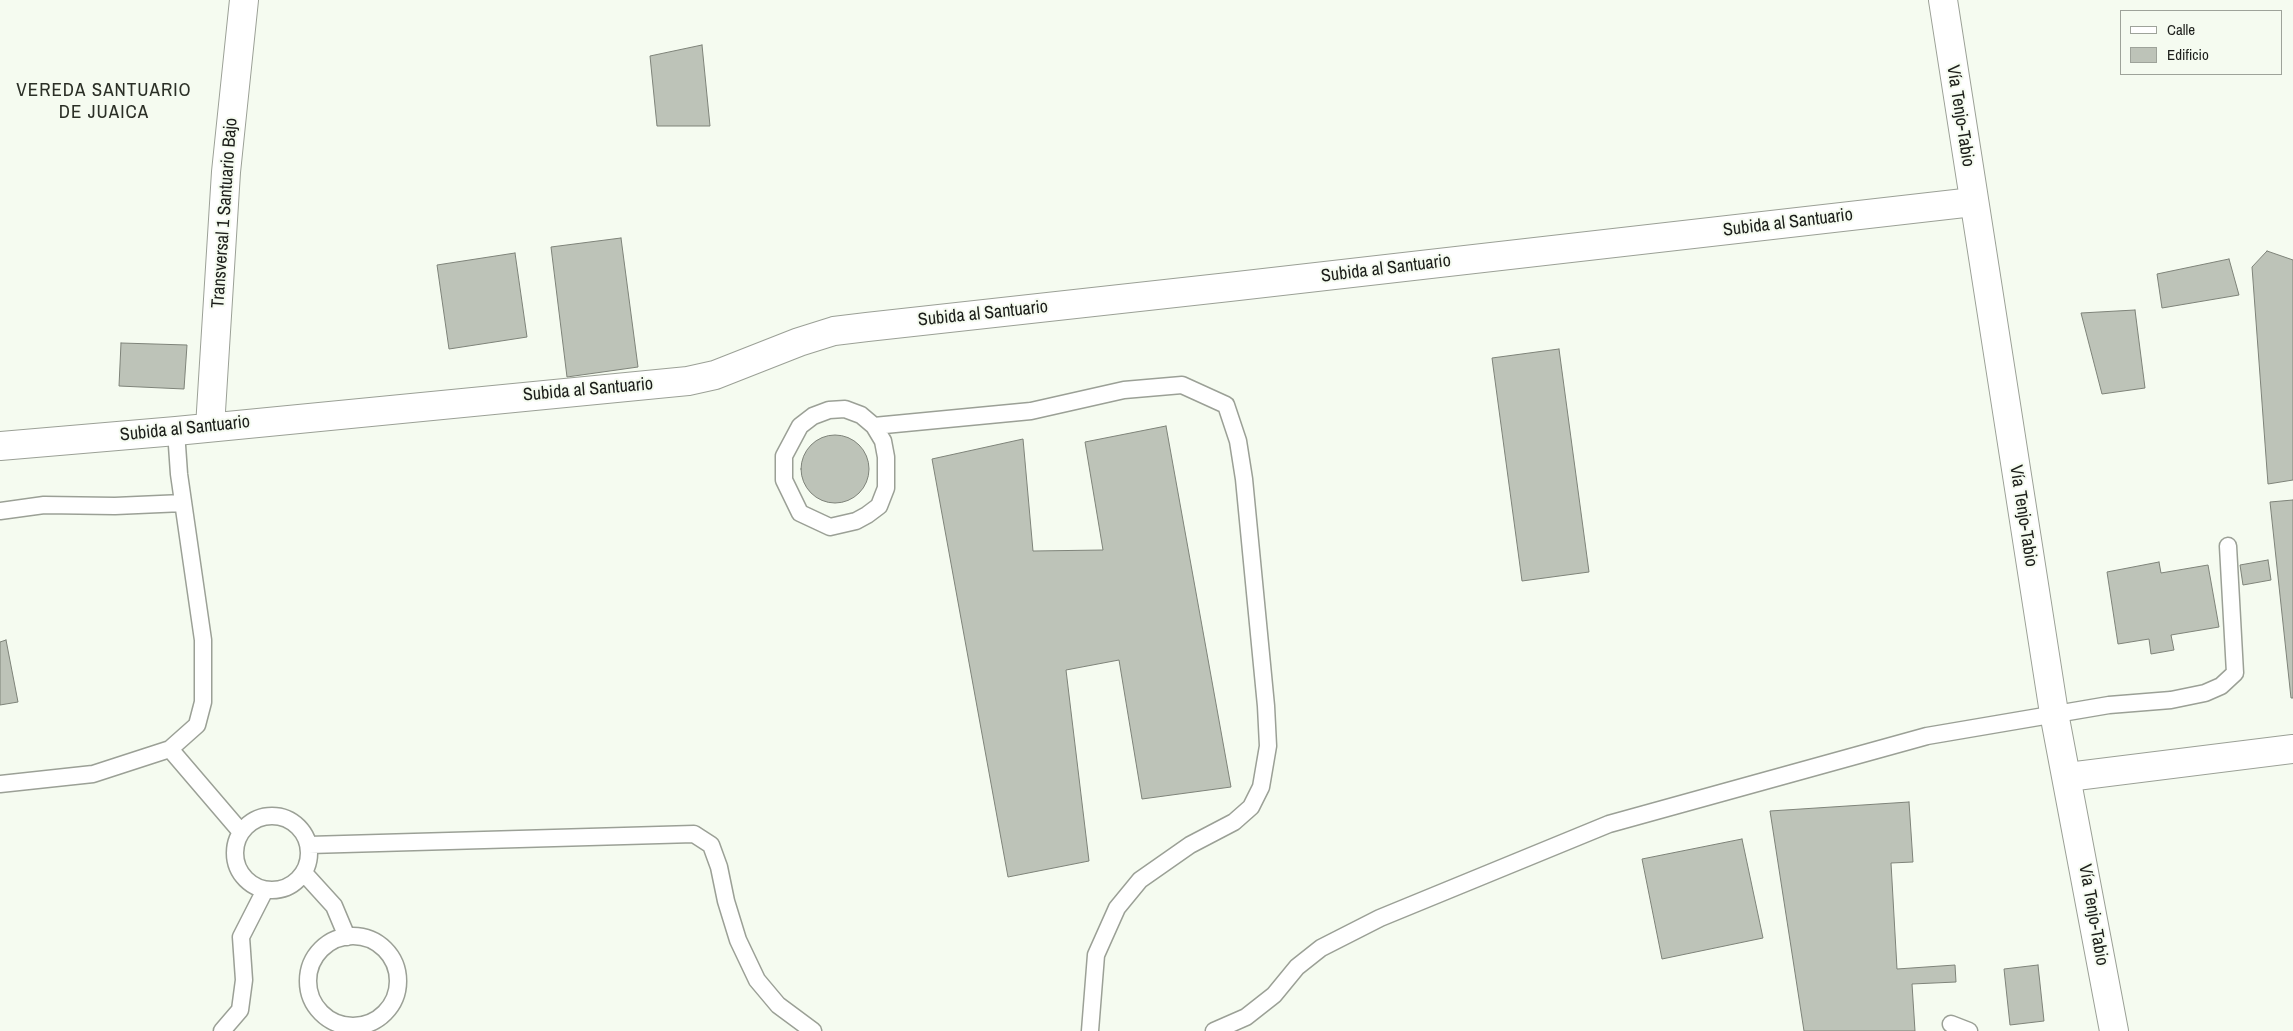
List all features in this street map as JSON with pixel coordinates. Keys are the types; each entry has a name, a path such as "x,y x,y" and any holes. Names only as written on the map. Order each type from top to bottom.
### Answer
{"street":[{"name":"Transversal 1 Santuario Bajo","path":"210,427 226,172 244,0"},
{"name":"Vía Tenjo-Tabio","path":"1943,0 2054,713 2068,776 2114,1031"},
{"name":"Subida al Santuario","path":"0,446 176,431 688,381 715,374 799,342 834,331 867,326 1973,202"},
{"path":"2068,776 2293,749"}],"lane":[{"path":"874,426 883,441 887,473 886,488 878,506 856,521 830,527 800,513 784,480 784,456 800,426 813,416 829,410 845,409 861,415 874,426 1032,411 1124,390 1182,385 1226,405 1238,440 1244,480 1266,696 1268,746 1261,787 1251,807 1234,822 1190,845 1140,880 1117,908 1096,955 1090,1031"},
{"path":"0,784 93,774 170,749 198,725 203,702 203,640 183,503 176,431"},
{"path":"0,511 44,505 115,506 183,503"},
{"path":"1214,1031 1246,1017 1274,995 1297,966 1321,948 1380,918 1609,824 1927,736 2108,705 2171,700 2221,686 2235,673 2228,546"},
{"path":"170,749 241,832"},
{"path":"265,816 280,816 294,821 304,831 309,845 309,860 304,873 293,884 279,890 265,890 251,884 241,874 235,860 235,845 241,832 251,822 265,816"},
{"path":"309,845 694,834 711,845 719,867 726,901 738,940 757,980 778,1005 813,1031"},
{"path":"304,873 334,906 347,937"},
{"path":"222,1031 240,1010 244,980 241,937 265,890"},
{"path":"347,937 362,938 377,943 389,953 396,967 398,982 395,998 376,1026 344,1026 330,1020 318,1010 310,996 308,980 311,965 319,952 332,942 347,937"},
{"path":"1951,1024 1969,1031"}],"building":[{"path":"702,45 710,126 657,126 650,56"},
{"path":"621,238 638,367 567,377 551,247"},
{"path":"2267,251 2293,260 2293,480 2268,484 2252,267"},
{"path":"515,253 527,337 449,349 437,265"},
{"path":"2229,259 2239,295 2162,308 2157,274"},
{"path":"2135,310 2145,388 2102,394 2081,313"},
{"path":"121,343 187,345 184,389 119,386"},
{"path":"1559,349 1589,572 1522,581 1492,358"},
{"path":"1166,426 1231,787 1142,799 1119,660 1066,670 1089,861 1008,877 932,459 1023,439 1033,551 1103,550 1085,442"},
{"path":"835,435 848,438 859,445 866,456 869,469 866,482 859,493 848,500 835,503 822,500 811,493 804,482 801,469 804,456 811,445 822,438"},
{"path":"2293,500 2293,698 2291,698 2270,502"},
{"path":"2268,560 2271,580 2243,585 2240,565"},
{"path":"2159,562 2161,573 2208,565 2219,627 2171,635 2174,650 2151,654 2149,639 2118,644 2107,572"},
{"path":"6,640 18,702 0,705 0,642"},
{"path":"1909,802 1913,862 1891,863 1897,969 1955,965 1956,982 1912,984 1915,1031 1804,1031 1770,811"},
{"path":"1742,839 1763,938 1662,959 1642,859"},
{"path":"2038,965 2044,1021 2010,1025 2004,969"}],"district":[{"name":"VEREDA SANTUARIO DE JUAICA","path":"104,102"}]}
